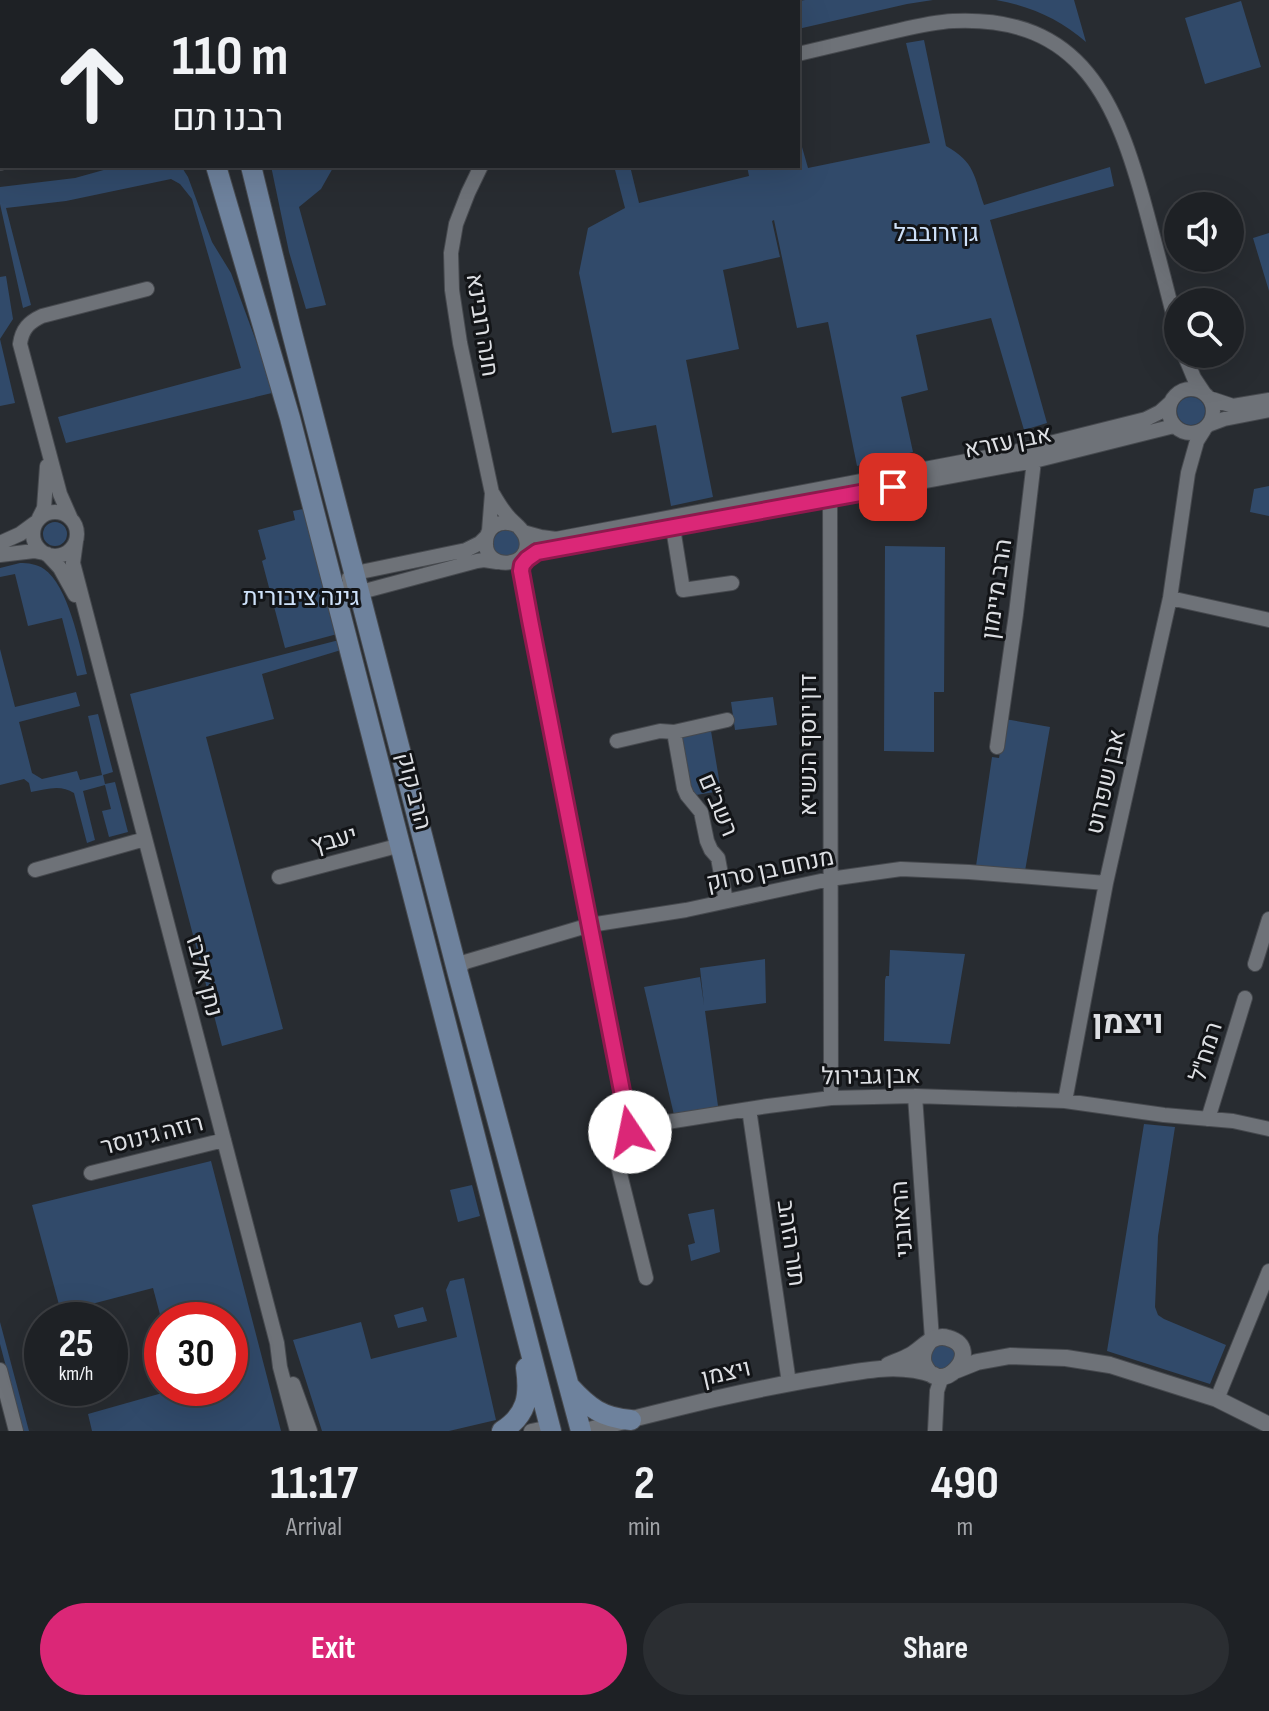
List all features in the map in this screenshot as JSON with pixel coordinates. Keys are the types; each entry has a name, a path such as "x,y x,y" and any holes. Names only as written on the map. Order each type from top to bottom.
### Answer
{"main road":[{"name":"הרב קוק","path":"255,171 291,329 458,974 581,1431"},
{"name":"הרב קוק","path":"219,174 283,392 335,587 516,1297 544,1430"},
{"path":"502,1431 524,1409 527,1394 516,1297"},
{"path":"569,1386 585,1403 623,1426"}],"street":[{"path":"800,54 914,27 960,21 998,23 1037,33 1068,52 1091,76 1125,139 1166,288"},
{"name":"חנה רובינא","path":"480,168 456,224 451,253 452,290 460,343 492,493 488,534"},
{"path":"0,555 34,551 58,556 73,547 76,541 77,528 62,503 48,454 20,344 21,335 26,326 42,316 147,289"},
{"path":"1182,368 1169,415 1176,428 1192,434 1224,419 1269,410"},
{"path":"1189,368 1213,412 1206,428"},
{"path":"1172,399 1192,389 1233,406 1269,400"},
{"name":"אבן עזרא","path":"521,558 537,552 673,528 1053,443 1146,419 1160,412 1172,399"},
{"name":"אבן עזרא","path":"521,529 556,539 1034,461 1176,428"},
{"name":"אבן שפרוט","path":"1176,428 1185,447 1188,473"},
{"name":"אבן שפרוט","path":"1065,1101 1106,883 1170,598 1188,473 1197,441 1206,428"},
{"path":"1034,461 1053,443"},
{"path":"46,554 34,539 37,521 44,508 48,454"},
{"name":"הרב מיימון","path":"997,747 1034,461"},
{"name":"חנה רובינא","path":"492,493 521,529"},
{"name":"דון יוסף הנשיא","path":"830,493 831,1098"},
{"path":"0,543 20,534 50,512 67,515 71,519"},
{"path":"335,587 358,583 477,561 484,560 515,562 521,558 527,545 521,529 506,522 500,523 480,543 466,550 358,583"},
{"path":"673,528 683,590 732,583"},
{"path":"488,534 486,550 489,556 501,563"},
{"name":"נתן אלבז","path":"76,541 73,563 277,1343 310,1431"},
{"path":"537,552 527,559 521,571 630,1132 614,1150 646,1278"},
{"name":"נתן אלבז","path":"46,554 66,578 88,620"},
{"path":"1170,598 1269,620"},
{"path":"617,741 727,720"},
{"name":"רשב\"ם","path":"674,732 684,788 701,812 707,841 718,858 726,901"},
{"path":"35,870 145,839"},
{"name":"יעבץ","path":"279,877 401,845"},
{"name":"מנחם בן סרוק","path":"458,974 460,965 465,962 590,925 671,913 830,879 901,869 1106,883"},
{"path":"1255,964 1269,919"},
{"name":"רמח\"ל","path":"1208,1119 1245,998"},
{"name":"אבן גבירול","path":"630,1132 667,1122 831,1098 915,1096 1065,1101 1233,1121 1269,1129"},
{"name":"הראובני","path":"915,1096 931,1340"},
{"name":"תור הזהב","path":"749,1109 789,1383"},
{"name":"רוזה גינוסר","path":"91,1173 224,1140"},
{"path":"1217,1399 1269,1271"},
{"name":"ויצמן","path":"879,1369 911,1355 931,1340 944,1337 977,1349 1010,1356 1066,1358 1110,1365 1217,1399 1269,1425"},
{"path":"931,1340 925,1346 923,1359 928,1371 944,1374"},
{"path":"935,1431 937,1391 944,1374 962,1359 960,1346 955,1341"},
{"name":"נתן אלבז","path":"277,1343 295,1431"},
{"name":"ויצמן","path":"544,1430 581,1431 623,1426 789,1383 879,1369 913,1368 944,1374 977,1362 1010,1356"},
{"path":"0,1370 16,1431"}],"green space":[{"path":"805,0 933,0 800,29 800,1"},
{"path":"996,0 1074,0 1086,42 1044,15"},
{"path":"1241,1 1261,67 1205,84 1185,18"},
{"name":"גן זרובבל","path":"924,40 946,146 968,164 984,205 1110,167 1114,186 990,220 1047,423 1024,430 991,318 916,335 928,390 901,397 913,452 857,466 828,322 797,328 774,220 780,257 723,270 739,349 686,360 713,497 671,506 656,425 612,433 579,273 588,228 625,208 615,168 630,168 639,203 749,176 747,168 800,168 800,140 808,168 930,143 906,43"},
{"path":"111,168 182,168 212,242 231,273 272,393 66,443 58,417 241,368 192,199 180,184 171,179 66,201 6,208 31,305 23,308 0,204 0,187 75,178"},
{"path":"271,168 333,168 321,189 299,207 326,305 306,309 289,252"},
{"path":"1269,233 1269,291 1253,238"},
{"path":"6,276 13,319 0,339 0,277"},
{"path":"0,339 15,403 0,406"},
{"path":"1191,397 1201,401 1205,411 1201,421 1191,425 1181,421 1177,411 1181,401"},
{"path":"1269,486 1269,516 1250,512 1254,489"},
{"name":"גינה ציבורית","path":"308,508 341,633 285,648 262,561 266,559 258,530 295,520 293,511"},
{"path":"55,522 66,529 67,534 60,545 55,546 44,539 43,534 50,523"},
{"path":"507,530 517,534 521,544 517,554 507,558 497,554 493,544 497,534"},
{"path":"885,546 945,547 944,692 934,692 934,752 884,751"},
{"path":"20,563 44,569 60,588 72,617 87,674 77,676 62,618 28,626 15,574 0,577 0,568"},
{"path":"339,640 341,650 262,674 274,719 206,737 283,1029 222,1046 130,694"},
{"path":"0,649 15,707 76,692 80,706 19,722 32,773 42,779 77,771 80,780 102,775 88,716 98,714 113,772 103,775 105,784 115,782 128,832 109,837 102,811 111,809 105,785 83,791 95,840 87,843 74,793 59,788 31,792 29,783 24,779 0,785"},
{"path":"773,697 777,725 735,730 731,702"},
{"path":"1005,719 1050,727 1025,871 976,866 992,757 999,758"},
{"path":"711,731 721,791 696,795 687,791 677,737"},
{"path":"890,950 965,954 950,1044 884,1041 885,980 889,976"},
{"path":"765,959 766,1003 705,1011 718,1106 674,1115 644,987 700,977 704,1005 700,968"},
{"path":"1144,1124 1175,1127 1158,1236 1155,1307 1164,1319 1226,1345 1210,1384 1107,1351"},
{"path":"211,1161 248,1302 157,1302 153,1288 99,1302 58,1302 32,1205"},
{"path":"472,1185 480,1216 458,1222 450,1190"},
{"path":"714,1209 720,1252 691,1261 688,1245 695,1243 688,1214"},
{"path":"464,1278 496,1420 449,1431 322,1431 293,1340 361,1322 371,1359 457,1337 446,1290 450,1281"},
{"path":"248,1304 281,1431 92,1431 88,1414 128,1406 128,1403 144,1398 144,1406 248,1406"},
{"path":"423,1307 427,1321 398,1328 394,1315"},
{"path":"0,1322 29,1431 23,1431 0,1344"},
{"path":"933,1343 956,1347 955,1367 935,1371 927,1352"}],"district":[{"name":"ויצמן","path":"1128,1023"}],"route":[{"path":"630,1132 530,620 522,565 537,552 893,487"}]}
